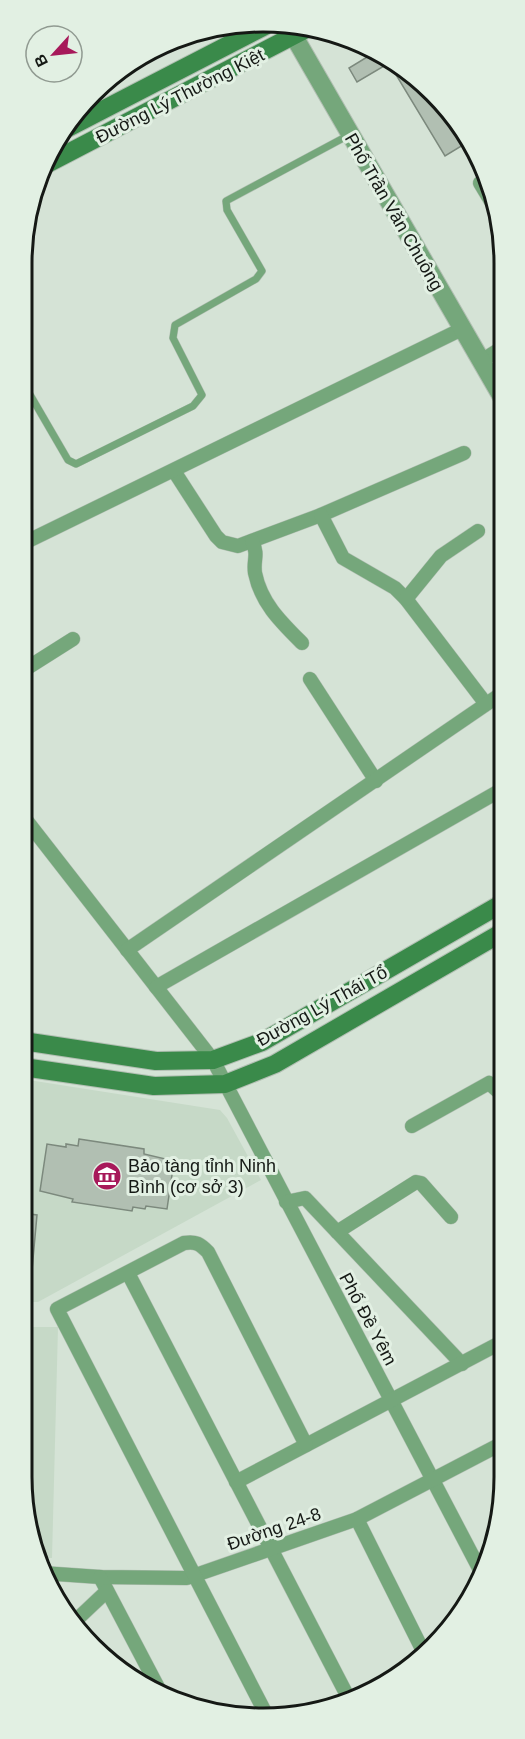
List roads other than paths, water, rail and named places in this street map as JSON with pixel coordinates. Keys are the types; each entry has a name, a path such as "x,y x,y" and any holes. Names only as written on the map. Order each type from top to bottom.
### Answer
{"main road":[{"name":"Đường Lý Thường Kiệt","path":"81,119 253,32"},
{"name":"Đường Lý Thường Kiệt","path":"55,160 290,33"},
{"name":"Đường Lý Thái Tổ","path":"32,1042 156,1061 213,1060 262,1042 494,908"},
{"name":"Đường Lý Thái Tổ","path":"32,1068 154,1086 225,1084 275,1064 494,937"}],"street":[{"name":"Phố Trần Văn Chuông","path":"292,33 494,383"},
{"path":"32,539 462,329"},
{"path":"481,361 494,353"},
{"path":"174,471 222,542 238,546 321,515 464,453"},
{"path":"321,515 343,558 395,588 406,599 486,704"},
{"path":"406,599 441,556 478,531"},
{"path":"252,541 257,552 255,573 268,606 302,643"},
{"path":"32,665 73,639"},
{"path":"310,679 376,781"},
{"path":"128,950 494,699"},
{"path":"156,987 494,794"},
{"name":"Phố Đề Yêm","path":"32,827 213,1060 477,1563"},
{"path":"412,1126 489,1083 494,1088"},
{"path":"337,1232 416,1182 421,1183 451,1217"},
{"path":"286,1202 305,1198 462,1364"},
{"path":"264,1708 57,1309 184,1243 194,1241 200,1244 208,1252 306,1445"},
{"path":"128,1273 345,1692"},
{"path":"236,1482 494,1346"},
{"name":"Đường 24-8","path":"53,1574 187,1578 357,1519 494,1448"},
{"path":"357,1519 420,1645"},
{"path":"100,1577 155,1681"},
{"path":"79,1617 107,1590"}],"lane":[{"path":"32,398 68,460 76,464 193,406 202,395 173,338 172,331 175,326 255,279 262,271 227,210 226,201 349,135"}],"place":[{"name":"Bảo tàng tỉnh Ninh Bình (cơ sở 3)","path":"107,1176"}]}
